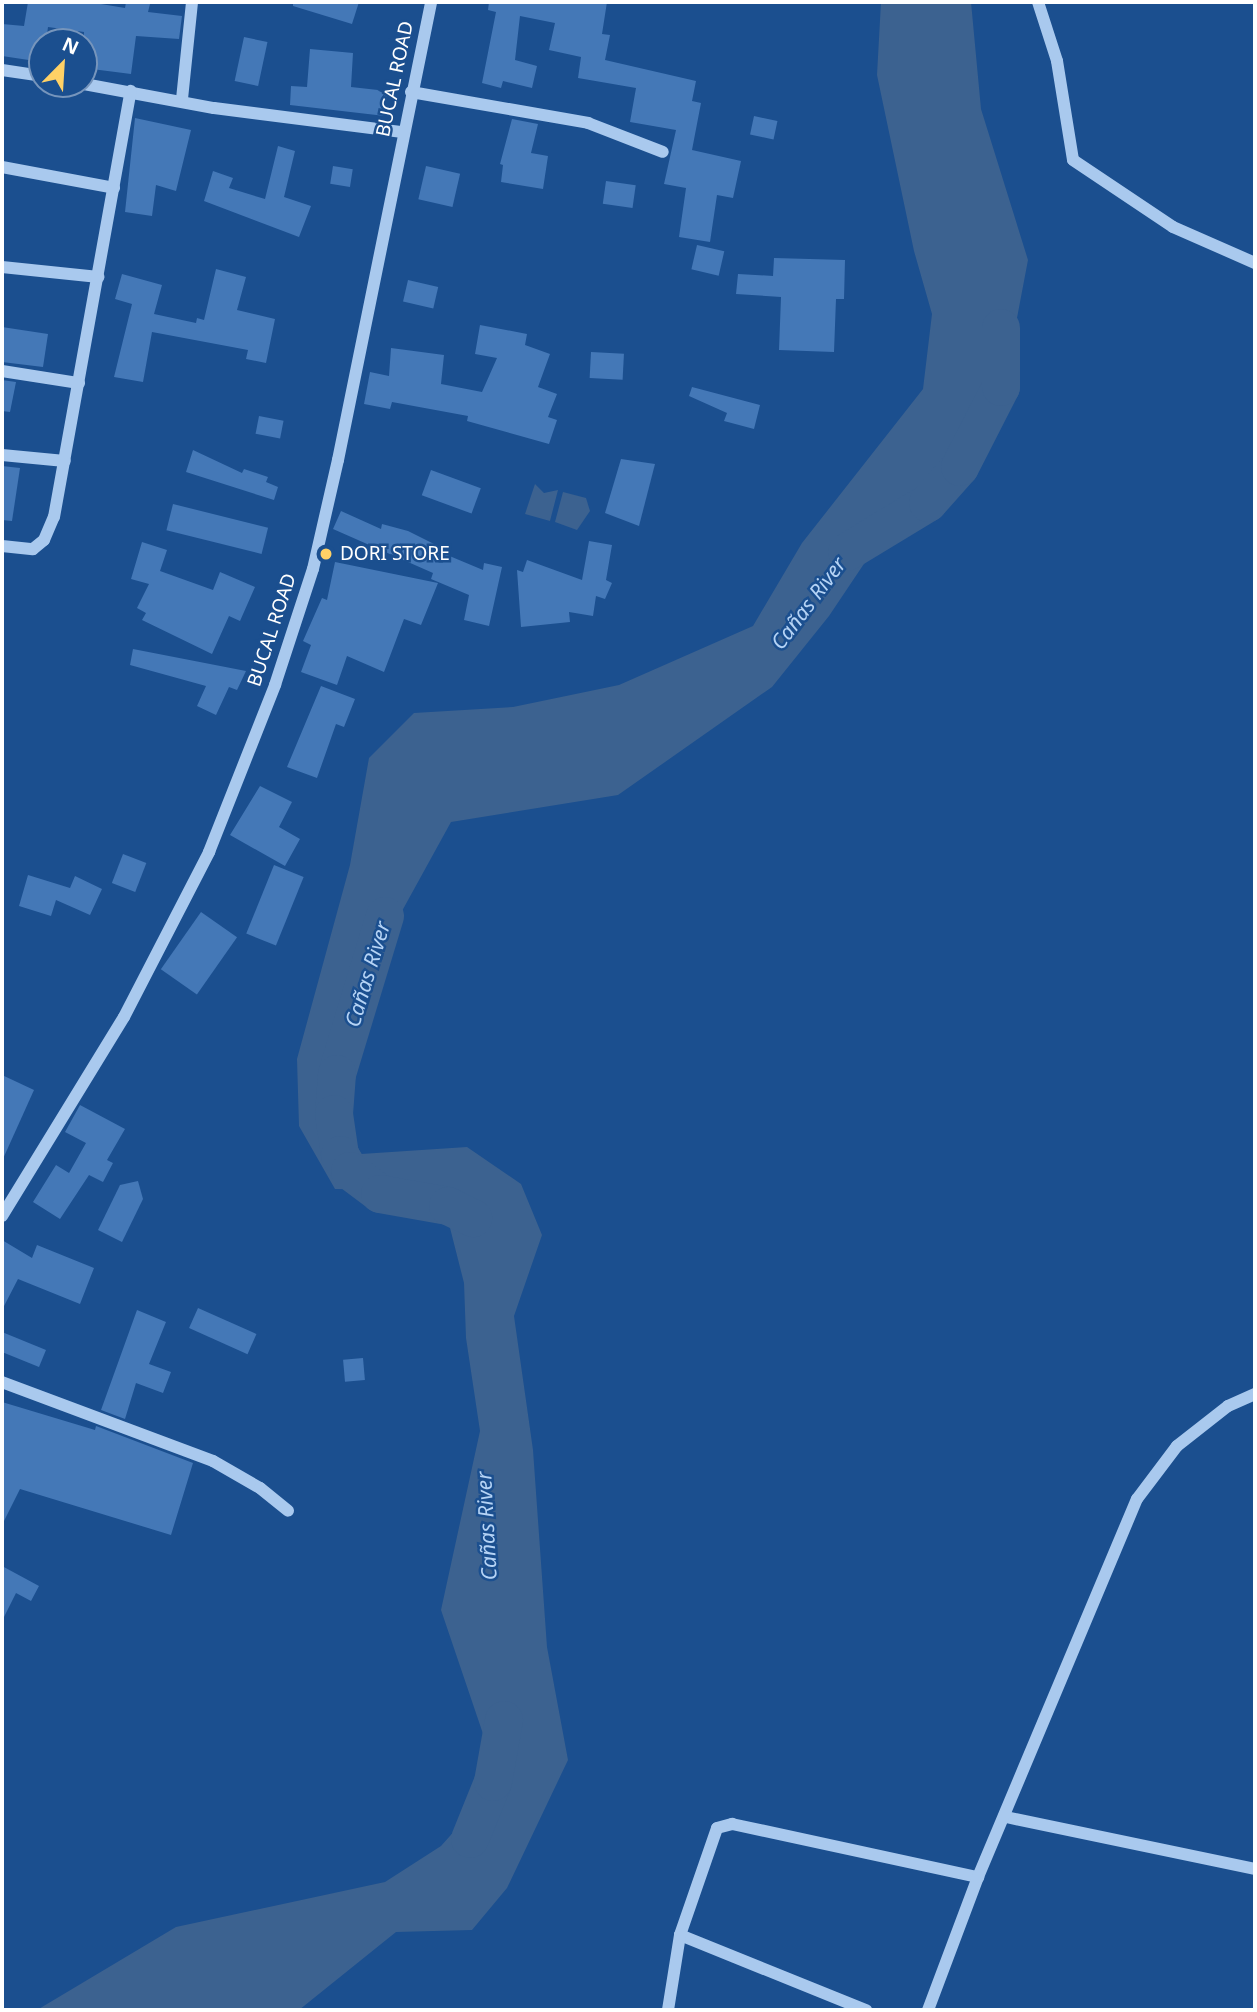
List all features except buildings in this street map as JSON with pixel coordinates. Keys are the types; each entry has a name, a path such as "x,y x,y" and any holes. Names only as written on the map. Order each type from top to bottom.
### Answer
{"street":[{"path":"182,99 192,2"},
{"name":"BUCAL ROAD","path":"2,1216 124,1017 209,852 275,685 313,569 330,496 402,132 431,2"},
{"path":"1038,2 1040,19 1057,61 1073,160 1172,227 1255,263"},
{"path":"2,69 28,74"},
{"path":"98,86 402,132"},
{"path":"2,546 33,549 44,540 54,517 131,92"},
{"path":"411,92 588,123 663,152"},
{"path":"2,167 114,188"},
{"path":"2,267 98,277"},
{"path":"2,371 79,383"},
{"path":"2,454 65,461"},
{"path":"2,1382 213,1461 260,1488 288,1511"},
{"path":"928,2010 978,1877 1006,1816 1137,1499 1177,1446 1228,1406 1255,1394"},
{"path":"1006,1816 1255,1869"},
{"path":"668,2010 680,1936 718,1828 732,1824 978,1877"},
{"path":"680,1936 866,2010"}],"water":[{"path":"881,2 971,2 981,109 1028,260 1009,360 983,422 947,479 892,522 829,616 772,687 618,795 451,822 336,1031 346,1122 361,1154 467,1147 521,1184 542,1235 514,1316 533,1450 547,1647 568,1760 507,1888 472,1930 396,1932 299,2010 37,2010 176,1927 385,1882 441,1846 499,1781 441,1610 480,1431 466,1338 464,1283 447,1216 401,1190 335,1189 299,1126 297,1059 350,865 369,758 414,713 513,707 619,685 753,626 802,543 923,389 932,314 914,251 877,75"},
{"path":"535,484 544,493 558,490 550,521 525,514"},
{"path":"563,492 586,498 590,511 577,530 555,522"}],"waterway":[{"name":"Cañas River","path":"847,552 928,503 960,467 1001,387 1001,328"},
{"name":"Cañas River","path":"385,916 337,1074 334,1114 340,1155 350,1171 380,1194 448,1206 473,1218"},
{"name":"Cañas River","path":"470,1839 493,1782 504,1720"}],"place":[{"name":"DORI STORE","path":"326,554"}]}
